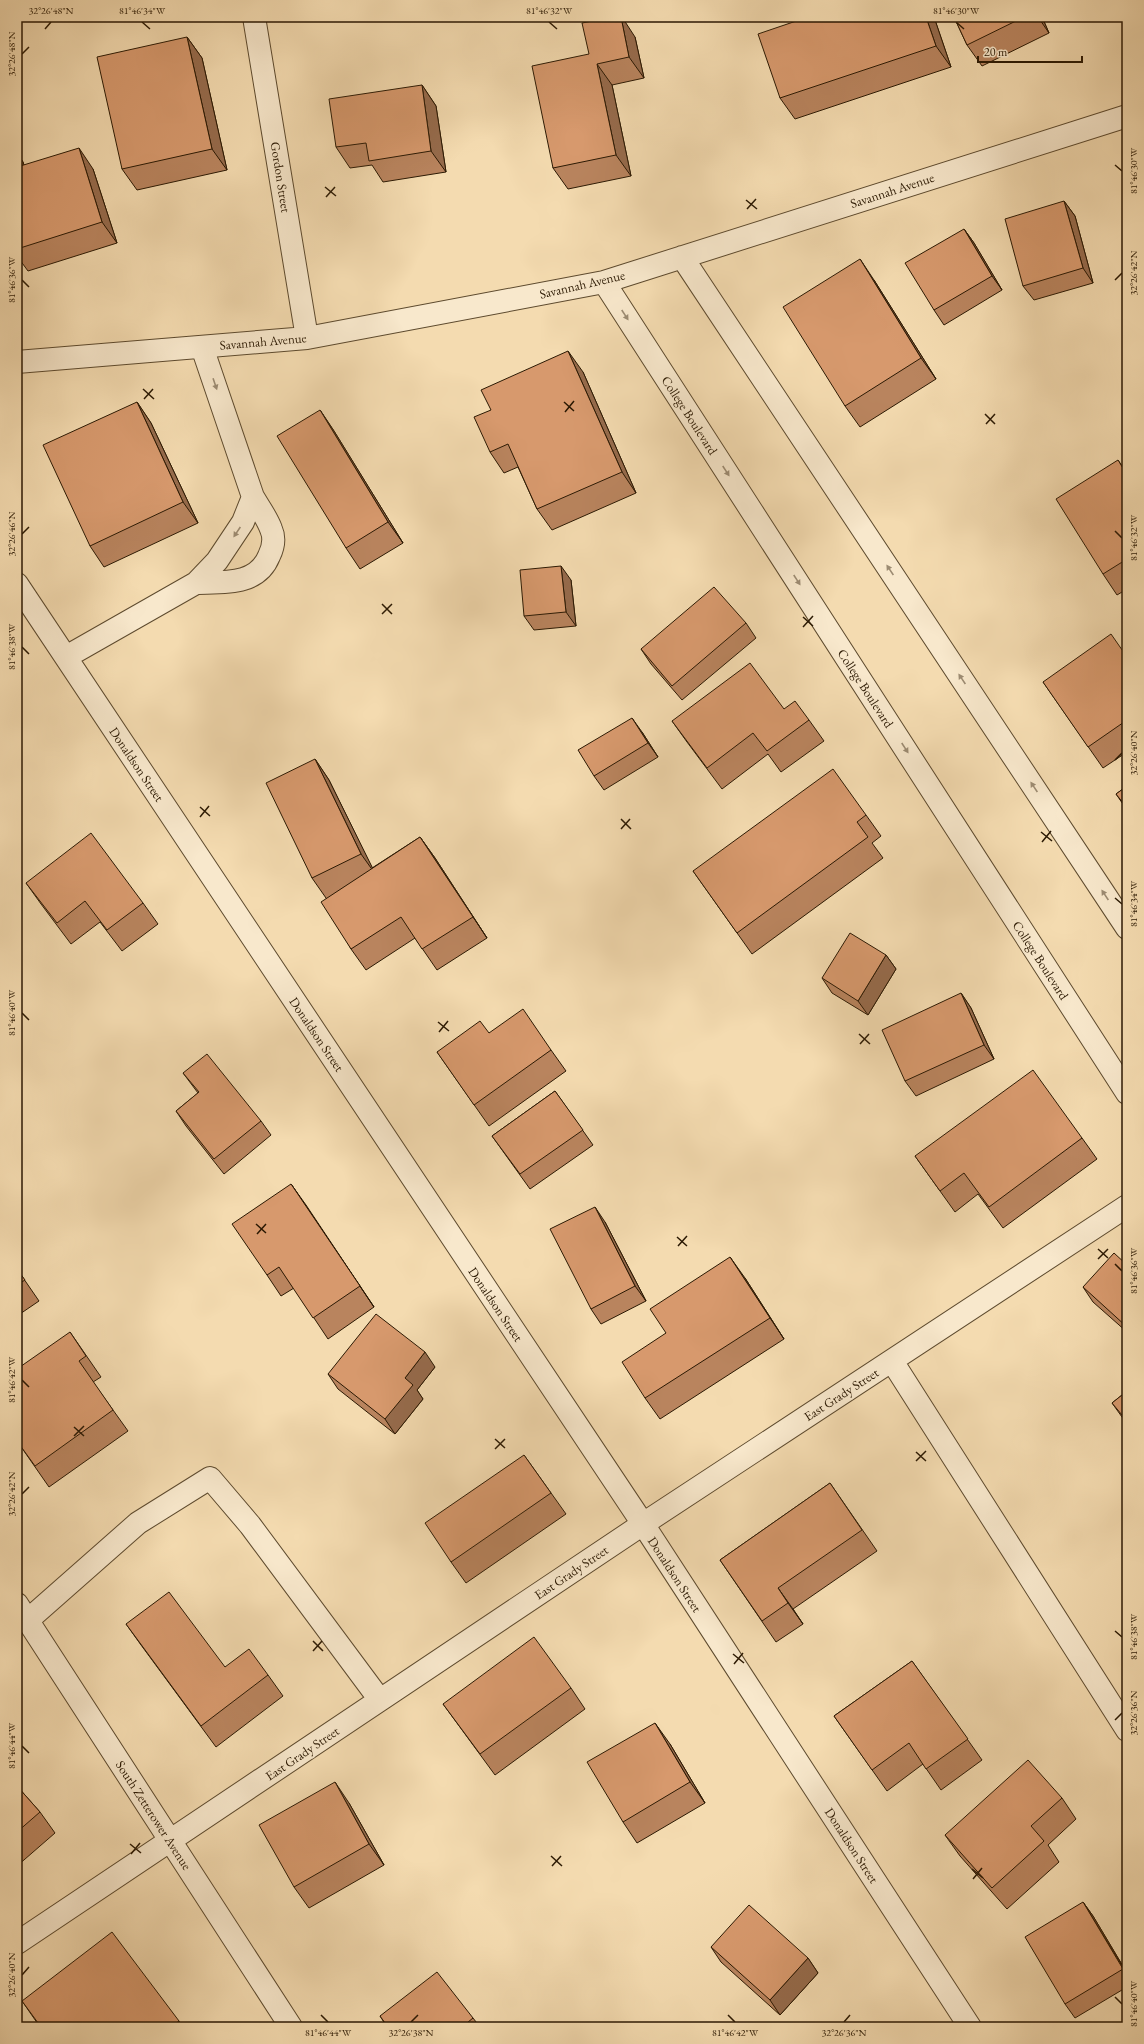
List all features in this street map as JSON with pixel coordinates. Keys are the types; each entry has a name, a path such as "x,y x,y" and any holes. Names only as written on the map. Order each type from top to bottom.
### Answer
{"street":[{"name":"Gordon Street","path":"254,17 307,338"},
{"name":"Savannah Avenue","path":"17,362 307,338 604,282 1127,116"},
{"path":"682,257 1127,928"},
{"name":"College Boulevard","path":"604,282 1127,1093"},
{"path":"196,583 238,581 256,574 267,562 274,546 272,530 253,497 202,346"},
{"path":"66,658 196,583 217,561 243,522 253,497"},
{"name":"Donaldson Street","path":"17,584 643,1524 970,2027"},
{"name":"East Grady Street","path":"17,1943 171,1842 643,1524 1127,1206"},
{"path":"892,1361 1127,1730"},
{"path":"22,1612 138,1523 210,1478 250,1525 380,1700"},
{"name":"South Zetterower Avenue","path":"22,1612 290,2027"}],"building":[{"path":"621,17 629,57 597,64 616,155 553,168 532,66 589,54 582,23"},
{"path":"808,17 926,17 936,46 780,98 758,34"},
{"path":"954,17 1024,17 967,45"},
{"path":"187,37 212,149 122,169 97,57"},
{"path":"422,85 431,151 369,161 366,143 336,147 329,99"},
{"path":"79,148 102,222 17,249 17,167"},
{"path":"1064,201 1083,268 1023,286 1005,219"},
{"path":"964,229 992,276 934,310 905,263"},
{"path":"860,259 921,358 845,406 783,307"},
{"path":"568,351 622,472 537,509 508,444 490,452 474,417 491,410 481,390"},
{"path":"137,402 183,502 90,546 43,445"},
{"path":"320,410 388,522 346,548 277,436"},
{"path":"1118,460 1127,475 1127,559 1103,574 1056,499"},
{"path":"561,566 566,612 524,616 520,570"},
{"path":"714,587 746,623 672,686 641,649"},
{"path":"1111,634 1127,657 1127,720 1088,747 1043,682"},
{"path":"750,663 784,709 795,701 809,720 767,751 753,733 707,768 672,721"},
{"path":"632,718 648,743 594,776 578,750"},
{"path":"315,759 361,854 312,878 266,783"},
{"path":"833,769 866,815 857,822 868,837 737,933 693,871"},
{"path":"1127,786 1127,808 1116,794"},
{"path":"91,833 143,903 107,930 85,901 57,923 26,883"},
{"path":"420,837 473,917 422,949 401,917 351,949 321,902"},
{"path":"850,933 886,955 858,1001 822,978"},
{"path":"961,993 984,1045 905,1081 882,1030"},
{"path":"523,1009 551,1050 474,1105 437,1052 480,1021 489,1033"},
{"path":"207,1054 261,1121 214,1159 176,1111 199,1092 183,1073"},
{"path":"1033,1070 1082,1138 989,1207 964,1173 940,1191 915,1156"},
{"path":"555,1091 583,1130 520,1174 492,1136"},
{"path":"291,1184 360,1286 313,1318 279,1267 267,1275 232,1224"},
{"path":"595,1207 635,1286 591,1309 550,1229"},
{"path":"1114,1253 1127,1265 1127,1327 1083,1287"},
{"path":"730,1257 770,1318 645,1398 622,1362 666,1333 650,1309"},
{"path":"17,1269 25,1280 17,1285"},
{"path":"376,1314 425,1352 405,1378 413,1385 385,1419 328,1374"},
{"path":"70,1332 86,1356 79,1361 113,1410 35,1466 17,1441 17,1369"},
{"path":"1127,1391 1127,1421 1112,1403"},
{"path":"524,1455 551,1493 451,1562 425,1523"},
{"path":"830,1483 862,1530 778,1588 788,1603 762,1621 720,1560"},
{"path":"169,1592 225,1667 249,1649 268,1675 201,1726 126,1624"},
{"path":"534,1637 571,1688 480,1754 443,1704"},
{"path":"912,1661 968,1739 926,1769 909,1743 872,1770 834,1716"},
{"path":"655,1723 690,1782 623,1822 587,1762"},
{"path":"1028,1760 1062,1798 1031,1826 1044,1841 992,1888 945,1835"},
{"path":"335,1782 369,1844 294,1887 259,1825"},
{"path":"17,1786 40,1812 17,1832"},
{"path":"1083,1902 1123,1969 1065,2004 1025,1937"},
{"path":"749,1905 808,1958 770,2000 711,1947"},
{"path":"112,1932 179,2021 171,2027 41,2027 22,2001"},
{"path":"437,1972 473,2018 462,2027 388,2027 380,2016"}]}
